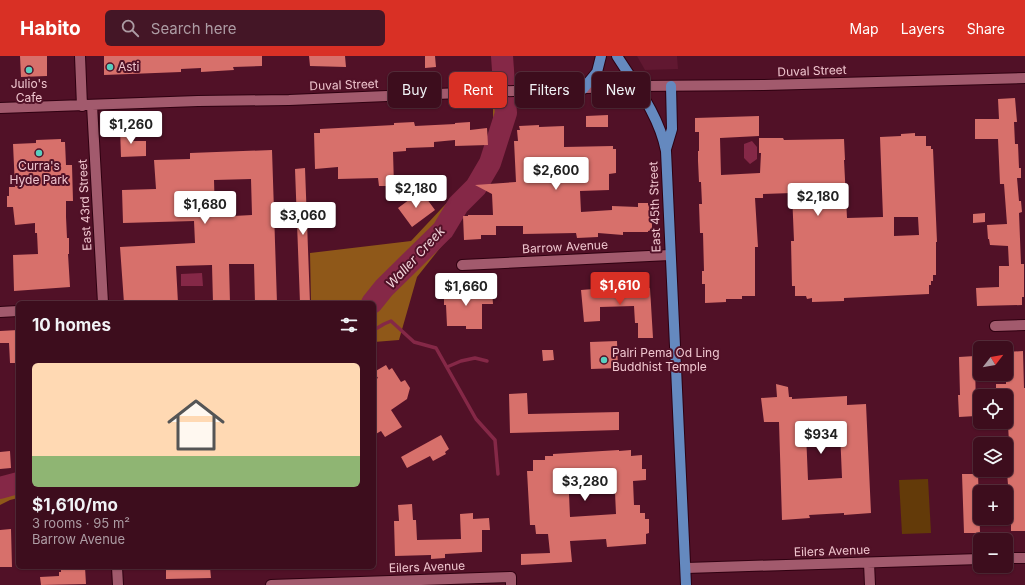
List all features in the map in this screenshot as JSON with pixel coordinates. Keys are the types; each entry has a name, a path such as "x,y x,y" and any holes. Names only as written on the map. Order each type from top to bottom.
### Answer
{"main road":[{"path":"584,88 597,72 601,56"},
{"name":"East 45th Street","path":"617,56 627,72"},
{"path":"666,151 672,129 671,86"},
{"name":"East 45th Street","path":"650,108 656,118 662,133 666,151 686,585"}],"street":[{"name":"East 43rd Street","path":"80,56 87,105 103,301"},
{"name":"Duval Street","path":"650,86 764,85 1025,78"},
{"name":"Duval Street","path":"0,108 198,101 289,100 515,91"},
{"name":"Barrow Avenue","path":"462,265 670,255"},
{"path":"0,312 16,311"},
{"path":"995,326 1025,325"},
{"path":"1013,558 1025,558"},
{"name":"Eilers Avenue","path":"686,568 973,559"},
{"path":"869,563 870,585"},
{"path":"117,569 118,585"},
{"name":"Eilers Avenue","path":"271,585 511,581"}],"shaded area":[{"path":"493,56 512,56 514,76 507,76 507,72 494,72"},
{"path":"637,56 677,56 678,69 645,70"},
{"path":"515,107 488,179 448,238 417,277 399,340 376,342 376,301 311,301 310,253 411,241 488,159 493,130 493,108"},
{"path":"752,141 757,147 757,159 750,164 744,158 744,144"},
{"path":"202,273 203,286 181,286 181,274"},
{"path":"16,478 16,498 0,505 0,482"},
{"path":"928,479 931,533 902,534 899,480"}],"building":[{"path":"20,56 47,56 47,76 21,77"},
{"path":"104,56 262,56 262,66 233,67 234,70 201,72 201,68 181,69 181,72 104,75"},
{"path":"309,56 345,56 346,67 310,66"},
{"path":"425,56 435,56 436,67 425,68"},
{"path":"1015,98 1017,122 1014,122 1015,144 1018,144 1019,168 1021,168 1021,178 1017,178 1019,201 1021,201 1022,212 1019,213 1021,264 1024,264 1024,297 1022,297 1022,305 977,306 976,288 999,287 999,266 1009,266 1008,246 990,245 988,239 987,225 1007,224 1004,184 1000,184 998,139 975,139 975,119 999,119 998,99"},
{"path":"608,115 608,127 586,127 586,116"},
{"path":"759,116 759,136 720,138 721,175 760,173 761,153 759,153 759,138 783,138 784,140 844,139 847,218 883,217 880,137 901,136 901,134 915,133 915,136 926,136 926,146 931,146 931,149 933,149 937,242 936,275 933,275 933,281 931,281 931,285 929,285 929,294 844,298 844,301 812,302 812,298 807,299 806,296 795,296 795,286 792,286 791,241 794,241 792,193 763,194 763,198 755,198 758,247 755,247 755,296 742,296 742,299 726,299 726,302 705,303 705,284 702,284 702,271 704,271 703,233 700,233 699,204 702,204 698,161 699,132 695,132 695,118","holes":["894,217 918,217 919,235 894,236"]},
{"path":"414,122 415,126 470,122 470,130 487,128 488,145 455,146 455,140 434,142 434,147 406,148 406,151 393,152 394,186 379,186 378,178 338,179 338,167 315,169 314,133 320,133 320,129 394,125 394,123"},
{"path":"539,125 539,127 564,126 564,147 613,146 613,149 616,149 616,173 609,174 609,190 580,191 581,212 612,210 612,206 638,207 638,203 648,203 648,205 652,205 652,230 648,232 623,232 623,235 598,233 598,237 577,238 576,233 523,234 523,226 496,226 496,235 481,235 481,239 464,240 463,216 493,215 492,194 475,185 516,182 514,141 518,141 517,130 520,130 519,126"},
{"path":"120,128 130,128 130,141 146,141 146,156 121,157"},
{"path":"61,139 61,142 65,142 66,165 72,165 73,201 66,201 67,238 69,238 68,254 70,287 14,291 13,255 38,254 35,223 15,225 13,207 7,207 9,187 15,187 13,144 36,143 36,140"},
{"path":"272,150 277,301 255,301 254,264 229,264 230,301 213,301 212,265 176,266 178,301 124,301 120,247 195,243 194,221 123,223 122,190 156,189 154,160 190,159 190,153","holes":["251,179 252,215 215,217 214,180"]},
{"path":"305,168 310,301 300,301 295,169"},
{"path":"421,191 435,210 412,227 398,208"},
{"path":"985,213 985,222 973,223 973,214"},
{"path":"605,288 650,288 653,338 638,338 638,323 635,323 634,306 600,307 600,321 584,322 581,290"},
{"path":"444,290 492,290 493,304 482,304 482,329 466,329 466,326 447,326 446,305 444,305"},
{"path":"16,330 16,363 10,363 9,343 0,343 0,331"},
{"name":"Palri Pema Od Ling Buddhist Temple","path":"617,341 618,368 591,369 590,342"},
{"path":"542,350 553,350 554,360 543,361"},
{"path":"1023,351 1025,388 1025,531 1011,531 1011,525 1013,525 1013,485 1008,485 1007,477 1013,477 1013,437 1009,437 1008,429 1013,429 1013,389 996,389 996,384 1006,384 1006,381 1013,381 1013,352"},
{"path":"973,356 973,381 975,381 976,389 973,389 973,416 959,417 959,357"},
{"path":"386,365 389,370 392,368 401,382 405,380 410,388 407,399 391,410 402,427 385,437 381,431 376,434 376,379 378,378 376,371"},
{"path":"776,384 788,387 789,397 792,397 792,399 847,396 847,405 866,404 871,513 809,515 810,518 782,520 779,422 764,422 761,398 777,397","holes":["840,431 842,478 808,480 806,433"]},
{"path":"527,393 528,414 619,412 619,430 510,433 509,394"},
{"path":"441,435 449,449 445,452 446,454 433,461 430,456 407,468 401,457"},
{"path":"631,450 631,456 642,455 642,469 646,469 646,480 633,481 634,505 640,505 640,513 645,513 645,519 649,519 649,533 646,534 646,544 607,547 606,539 570,541 572,562 521,565 521,554 550,553 548,534 536,534 535,525 530,525 527,471 533,471 533,460 545,460 545,456 553,456 553,454","holes":["615,492 616,514 570,517 569,494"]},
{"path":"10,451 11,468 0,469 0,452"},
{"path":"962,474 973,474 973,477 978,477 978,485 973,485 973,525 980,525 980,533 964,533"},
{"path":"412,504 413,520 416,520 417,540 461,539 460,514 473,513 473,519 489,518 490,530 482,530 482,552 445,554 445,558 431,559 431,555 395,556 394,521 399,521 398,505"},
{"path":"11,529 12,567 0,567 0,530"},
{"path":"61,569 85,569 86,584 41,585 40,577 59,576 59,572 61,572"},
{"path":"166,569 210,569 211,578 166,579"}],"waterway":[{"name":"Waller Creek","path":"374,301 384,288 443,230 458,205 476,187 490,163 506,113 502,56"},
{"path":"376,329 391,321 414,342 436,348 476,419 495,440 498,474"},
{"path":"447,367 461,361 475,358 487,361"},
{"name":"Waller Creek","path":"0,488 16,484"}],"place":[{"name":"Asti","path":"110,67"},
{"name":"Julio's Cafe","path":"29,70"},
{"name":"Curra's Hyde Park","path":"39,153"},
{"name":"Palri Pema Od Ling Buddhist Temple","path":"604,360"}]}
